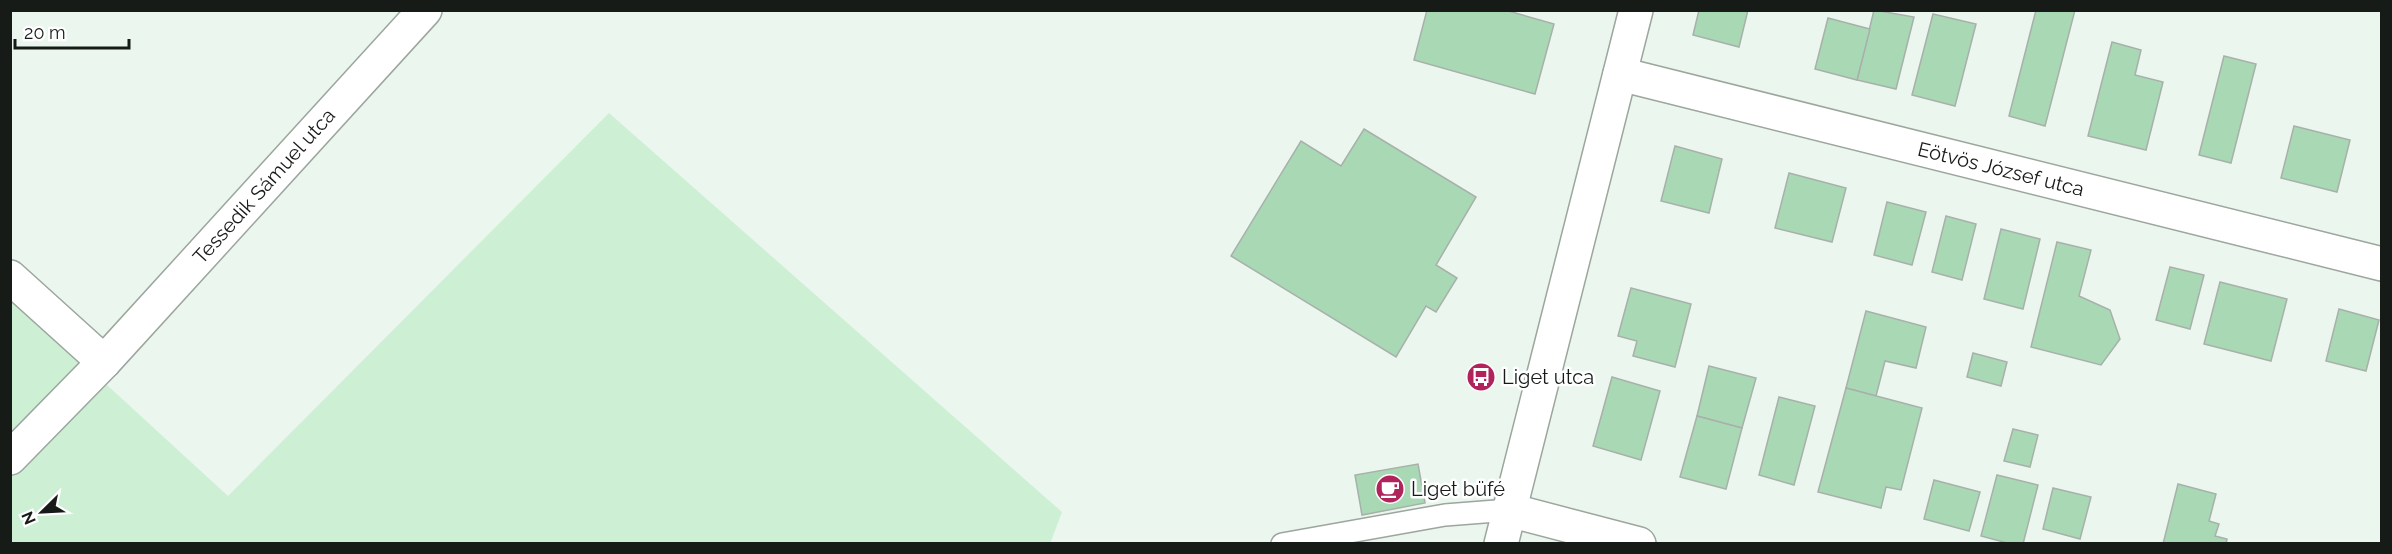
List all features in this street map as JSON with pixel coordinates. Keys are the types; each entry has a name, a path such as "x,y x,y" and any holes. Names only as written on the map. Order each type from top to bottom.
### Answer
{"street":[{"name":"Tessedik Sámuel utca","path":"10,458 104,362 425,10"},
{"path":"1501,543 1636,10"},
{"name":"Eötvös József utca","path":"1620,74 2382,264"},
{"path":"10,277 104,362"},
{"path":"1509,510 1639,543"}],"lane":[{"path":"1282,543 1444,515 1509,510"}],"green space":[{"path":"609,113 1062,512 1050,544 11,543 10,296 228,496"}],"building":[{"path":"1427,10 1505,10 1554,24 1535,94 1414,60"},
{"path":"1699,10 1748,10 1739,47 1693,35"},
{"path":"1874,10 1914,17 1896,89 1857,80"},
{"path":"2036,10 2075,10 2045,126 2009,116"},
{"path":"1933,14 1976,24 1955,106 1912,95"},
{"path":"1828,18 1870,29 1857,80 1815,69"},
{"path":"2112,42 2141,50 2135,75 2163,82 2146,150 2088,136"},
{"path":"2224,56 2256,64 2231,163 2199,155"},
{"path":"2294,126 2350,140 2337,192 2281,178"},
{"path":"1364,129 1476,197 1436,265 1457,278 1436,312 1426,306 1396,357 1231,256 1301,141 1341,166"},
{"path":"1675,146 1722,159 1709,213 1661,201"},
{"path":"1789,173 1846,188 1832,242 1775,228"},
{"path":"1887,202 1926,212 1912,265 1874,255"},
{"path":"1946,216 1976,224 1962,280 1932,272"},
{"path":"2001,229 2040,239 2023,309 1984,299"},
{"path":"2057,242 2091,250 2079,296 2110,310 2120,339 2101,365 2031,347"},
{"path":"2170,267 2204,275 2190,329 2156,320"},
{"path":"2220,282 2287,299 2271,361 2204,344"},
{"path":"1631,288 1691,304 1675,367 1633,356 1637,341 1618,336"},
{"path":"2339,309 2379,320 2366,371 2326,361"},
{"path":"1866,311 1926,327 1916,368 1885,361 1876,396 1846,388"},
{"path":"1973,353 2007,362 2001,386 1967,377"},
{"path":"1709,366 1756,378 1742,428 1697,416"},
{"path":"1612,377 1660,391 1641,460 1593,446"},
{"path":"1846,388 1922,408 1901,490 1886,487 1881,508 1818,492"},
{"path":"1779,397 1815,406 1794,485 1759,475"},
{"path":"1697,416 1742,428 1726,489 1680,477"},
{"path":"2013,429 2038,435 2030,467 2004,461"},
{"name":"Liget büfé","path":"1418,464 1425,503 1362,515 1355,475"},
{"path":"1997,475 2038,485 2023,544 2011,544 1981,536"},
{"path":"1934,480 1980,492 1969,531 1924,519"},
{"path":"2178,484 2216,494 2209,521 2219,524 2215,536 2227,539 2226,544 2163,544"},
{"path":"2053,488 2091,497 2080,539 2043,529"}],"place":[{"name":"Liget utca","path":"1481,377"},
{"name":"Liget büfé","path":"1390,489"}]}
